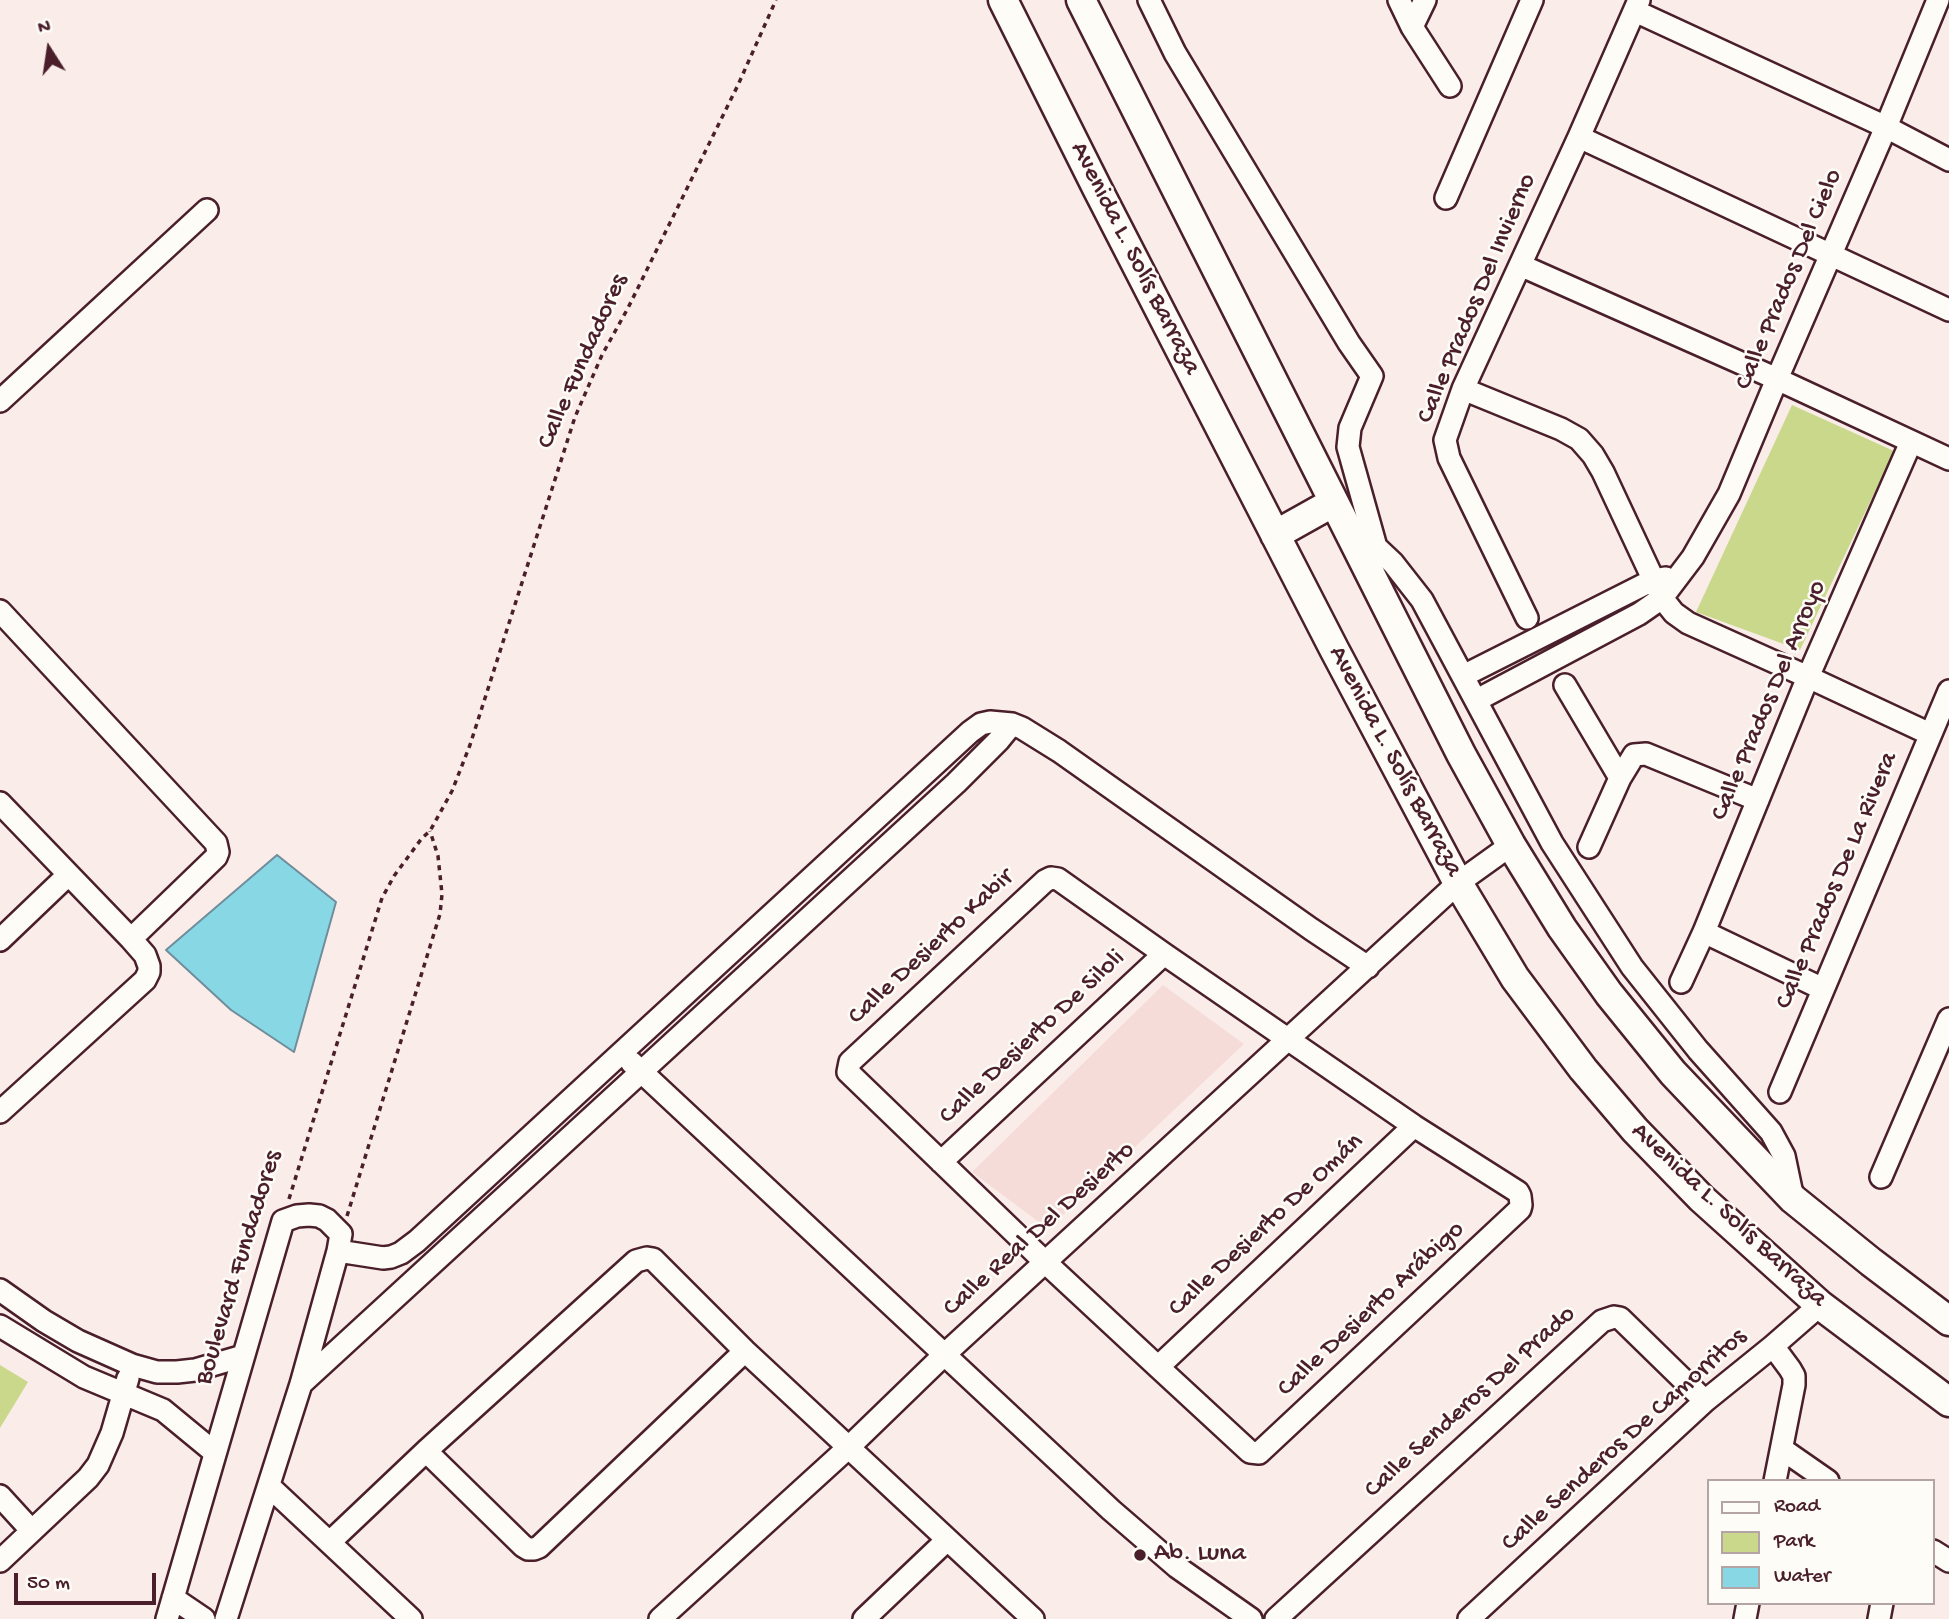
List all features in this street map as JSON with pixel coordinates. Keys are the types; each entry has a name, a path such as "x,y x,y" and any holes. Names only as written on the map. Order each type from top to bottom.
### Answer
{"main road":[{"name":"Avenida L. Solís Barraza","path":"1003,0 1275,535 1458,883 1515,978 1591,1080 1701,1198 1819,1305 1949,1402"},
{"path":"1081,0 1461,754 1511,845 1562,928 1609,994 1674,1073 1793,1199 1949,1321"},
{"path":"1275,535 1335,502"}],"street":[{"path":"1149,0 1175,53 1349,343 1372,376 1350,428 1348,447 1376,547"},
{"path":"1399,0 1412,27 1450,86"},
{"path":"1412,27 1425,0"},
{"path":"1446,198 1532,0"},
{"name":"Calle Prados Del Cielo","path":"1463,676 1658,589 1679,576 1700,546 1729,494 1936,5"},
{"path":"1637,6 1949,160"},
{"name":"Calle Prados Del Invierno","path":"1527,618 1446,448 1445,440 1463,389 1637,6"},
{"path":"1578,137 1949,310"},
{"path":"4,389 207,210"},
{"path":"1520,265 1949,459"},
{"path":"1463,389 1579,439 1603,472 1658,589 1674,613 1688,623 1930,734"},
{"name":"Calle Prados Del Arroyo","path":"1681,982 1808,677 1911,442"},
{"path":"1348,528 1376,547 1405,577 1422,600 1552,843 1632,967 1698,1050 1771,1132 1784,1156 1793,1199"},
{"name":"Calle Prados Del Cielo","path":"1477,700 1639,614 1658,589"},
{"path":"0,611 216,843 216,857 131,939"},
{"path":"1565,685 1620,778"},
{"name":"Calle Prados De La Rivera","path":"1780,1092 1949,691"},
{"path":"283,1221 297,1216 319,1216 327,1220 340,1243 383,1258 401,1253 981,724 1012,724 1030,733 1368,967"},
{"path":"301,1384 956,783 1012,724"},
{"path":"1588,847 1620,778 1634,755 1646,754 1758,800"},
{"path":"0,803 131,939 148,961 149,972 145,980 0,1112"},
{"name":"Calle Real Del Desierto","path":"660,1619 1458,883 1511,845"},
{"path":"0,940 68,875"},
{"name":"Calle Desierto Kabir","path":"1045,1262 851,1076 848,1067 850,1062 1035,891 1051,878 1058,879 1289,1040"},
{"path":"1704,932 1823,989"},
{"name":"Calle Desierto De Siloli","path":"941,1162 1164,954"},
{"path":"1881,1177 1949,1019"},
{"name":"Calle Desierto Arábigo","path":"1045,1262 1250,1452 1259,1453 1520,1209 1522,1200 1518,1192 1414,1126 1289,1040"},
{"path":"622,1053 1130,1526 1177,1567 1251,1619"},
{"name":"Calle Desierto De Omán","path":"1158,1367 1414,1126"},
{"name":"Boulevard Fundadores","path":"167,1619 283,1221"},
{"path":"226,1619 270,1487 340,1243"},
{"path":"330,1542 426,1451 641,1258 653,1259 744,1351 1033,1619"},
{"path":"0,1290 78,1342 132,1365 157,1372 195,1370 243,1356"},
{"name":"Calle Senderos De Camorritos","path":"1470,1619 1705,1401 1819,1305"},
{"name":"Calle Senderos Del Prado","path":"1276,1619 1602,1321 1620,1318 1705,1401"},
{"path":"0,1326 84,1377 163,1410 215,1452"},
{"path":"1773,1346 1794,1376 1775,1479"},
{"path":"426,1451 523,1546 534,1549 744,1351"},
{"path":"0,1561 88,1478 98,1465 108,1443 132,1365"},
{"path":"1782,1449 1825,1479"},
{"path":"270,1487 411,1619"},
{"path":"0,1496 32,1531"},
{"path":"864,1619 947,1540"},
{"path":"173,1598 204,1619"}],"path":[{"name":"Calle Fundadores","path":"370,933 382,898 394,876 430,831 452,791 470,746 575,417 602,355 738,85 776,0"},
{"path":"340,1243 440,914 442,894 438,856 430,831"},
{"name":"Boulevard Fundadores","path":"283,1221 370,933"}],"shaded area":[{"path":"1163,985 1244,1044 1048,1229 972,1172"}],"green space":[{"path":"1792,405 1894,451 1800,650 1696,612"},
{"path":"0,1365 28,1382 0,1428"}],"water":[{"path":"277,855 336,902 294,1052 231,1010 166,950"}],"place":[{"name":"Ab. Luna","path":"1140,1555"}]}
